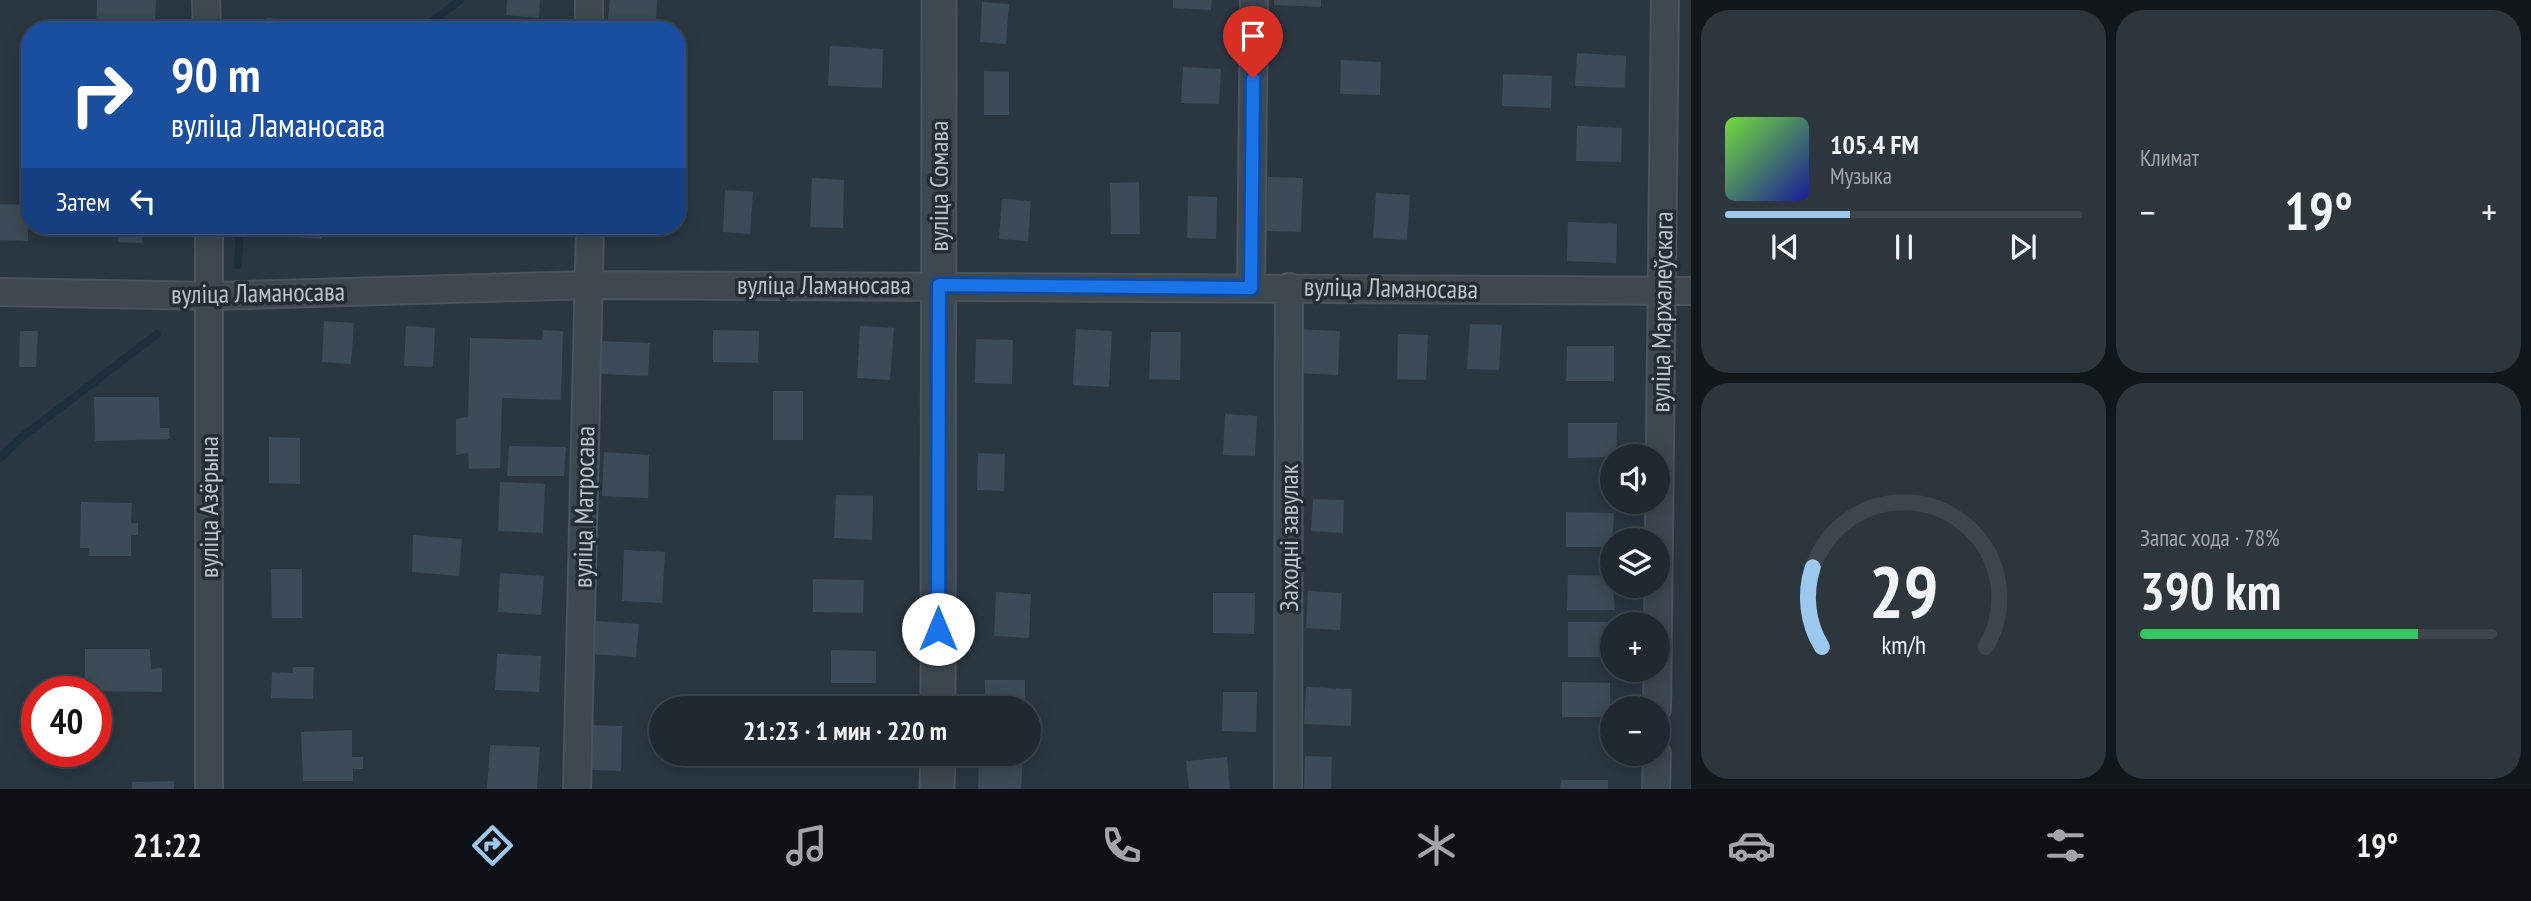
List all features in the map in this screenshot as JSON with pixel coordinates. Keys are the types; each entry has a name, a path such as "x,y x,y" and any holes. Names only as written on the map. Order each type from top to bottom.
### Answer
{"street":[{"path":"206,0 206,21"},
{"path":"589,0 589,21"},
{"name":"вуліца Сомава","path":"938,696 939,0"},
{"path":"1251,288 1254,0"},
{"name":"вуліца Мархалеўскага","path":"1657,696 1665,0"},
{"name":"вуліца Азёрына","path":"209,235 209,789"},
{"name":"вуліца Матросава","path":"577,789 590,235"},
{"name":"вуліца Ламаносава","path":"0,292 210,296 590,285 1691,290"},
{"name":"Заходні завулак","path":"1288,789 1289,287"},
{"path":"937,766 937,789"},
{"path":"1656,789 1657,766"}],"building":[{"path":"97,0 156,0 155,21 96,21"},
{"path":"507,0 540,0 539,18 506,15"},
{"path":"610,0 657,0 656,21 608,19"},
{"path":"1173,0 1212,0 1211,10 1173,8"},
{"path":"1274,0 1321,0 1321,7 1274,5"},
{"path":"982,2 1009,4 1006,44 980,42"},
{"path":"267,18 306,21 267,21"},
{"path":"830,46 883,49 882,88 828,86"},
{"path":"1577,53 1626,56 1625,88 1575,86"},
{"path":"1341,60 1381,62 1380,95 1340,94"},
{"path":"1183,67 1221,69 1219,104 1181,103"},
{"path":"984,71 1009,72 1009,115 984,115"},
{"path":"1503,74 1552,76 1551,108 1502,106"},
{"path":"1577,126 1622,128 1621,162 1576,161"},
{"path":"1268,177 1303,178 1301,232 1266,231"},
{"path":"812,178 844,180 843,228 810,227"},
{"path":"1139,182 1140,234 1111,234 1110,183"},
{"path":"725,190 753,192 750,234 723,232"},
{"path":"1376,193 1410,195 1407,240 1373,238"},
{"path":"1188,196 1217,197 1216,239 1187,238"},
{"path":"1002,199 1031,201 1028,241 999,239"},
{"path":"0,204 21,205 21,235 28,235 28,241 0,240"},
{"path":"1568,222 1617,224 1616,263 1567,261"},
{"path":"118,235 142,235 142,243 118,242"},
{"path":"322,235 322,239 292,237"},
{"path":"324,321 354,323 351,364 322,362"},
{"path":"1470,324 1502,325 1499,370 1467,369"},
{"path":"406,326 435,328 433,367 404,366"},
{"path":"860,326 894,328 890,380 857,378"},
{"path":"1076,329 1112,331 1109,387 1073,385"},
{"path":"1298,329 1340,331 1338,375 1296,373"},
{"path":"543,330 563,331 561,400 502,398 500,468 469,469 468,453 456,455 456,419 468,417 470,338 542,340"},
{"path":"713,330 759,331 758,363 713,362"},
{"path":"20,331 38,331 36,367 19,367"},
{"path":"1151,332 1181,332 1180,380 1149,379"},
{"path":"1398,334 1428,335 1426,380 1397,379"},
{"path":"976,339 1013,340 1012,384 975,383"},
{"path":"601,341 650,343 648,376 600,374"},
{"path":"1567,346 1614,346 1614,381 1566,381"},
{"path":"773,391 803,391 803,440 773,440"},
{"path":"94,397 159,397 160,428 169,428 170,439 95,441"},
{"path":"1225,414 1257,416 1255,456 1223,455"},
{"path":"1568,423 1617,423 1616,444 1600,444 1600,457 1568,458"},
{"path":"269,437 300,438 300,484 269,483"},
{"path":"509,446 566,447 564,476 507,476"},
{"path":"604,452 649,455 648,498 602,496"},
{"path":"978,453 1005,454 1004,491 977,490"},
{"path":"500,482 545,484 543,533 498,531"},
{"path":"836,495 873,496 872,540 834,538"},
{"path":"1313,499 1344,500 1343,533 1311,531"},
{"path":"81,502 132,503 131,523 138,523 138,535 131,535 131,556 88,556 89,548 80,548"},
{"path":"1566,512 1614,514 1613,528 1600,528 1600,547 1566,547"},
{"path":"413,535 462,539 459,576 412,572"},
{"path":"624,550 665,552 662,603 622,601"},
{"path":"271,569 302,569 302,618 272,618"},
{"path":"500,573 544,576 541,615 498,612"},
{"path":"1568,575 1600,576 1600,598 1614,598 1615,610 1567,610"},
{"path":"813,579 864,580 863,613 813,612"},
{"path":"1308,591 1342,593 1340,630 1306,628"},
{"path":"996,592 1031,594 1029,638 994,636"},
{"path":"1213,593 1255,593 1254,634 1213,633"},
{"path":"593,621 639,624 636,657 590,654"},
{"path":"1568,622 1600,622 1600,657 1568,657"},
{"path":"85,649 150,649 151,669 162,668 162,692 112,691 112,676 85,676"},
{"path":"831,650 876,651 876,683 831,683"},
{"path":"497,654 541,656 539,692 495,690"},
{"path":"293,667 314,667 313,699 271,698 272,672 293,673"},
{"path":"985,680 1025,680 1025,696 985,696"},
{"path":"1562,682 1610,683 1610,696 1600,696 1600,717 1562,717"},
{"path":"1306,687 1352,689 1351,726 1304,724"},
{"path":"1223,692 1257,692 1256,732 1222,731"},
{"path":"593,725 622,726 621,771 592,770"},
{"path":"352,730 352,757 363,757 363,769 353,769 353,781 303,781 301,732"},
{"path":"490,745 540,747 537,789 487,789"},
{"path":"1305,756 1332,757 1331,789 1304,789"},
{"path":"1227,757 1230,789 1189,789 1186,761"},
{"path":"979,766 1022,766 1021,789 978,789"},
{"path":"1561,780 1608,780 1608,789 1560,789"},
{"path":"174,781 174,789 132,789 132,782"}],"waterway":[{"path":"433,21 460,0"},
{"path":"238,265 240,235"},
{"path":"0,458 22,437 157,334"}],"route":[{"path":"938,629 939,285 1251,288 1253,78"}]}
